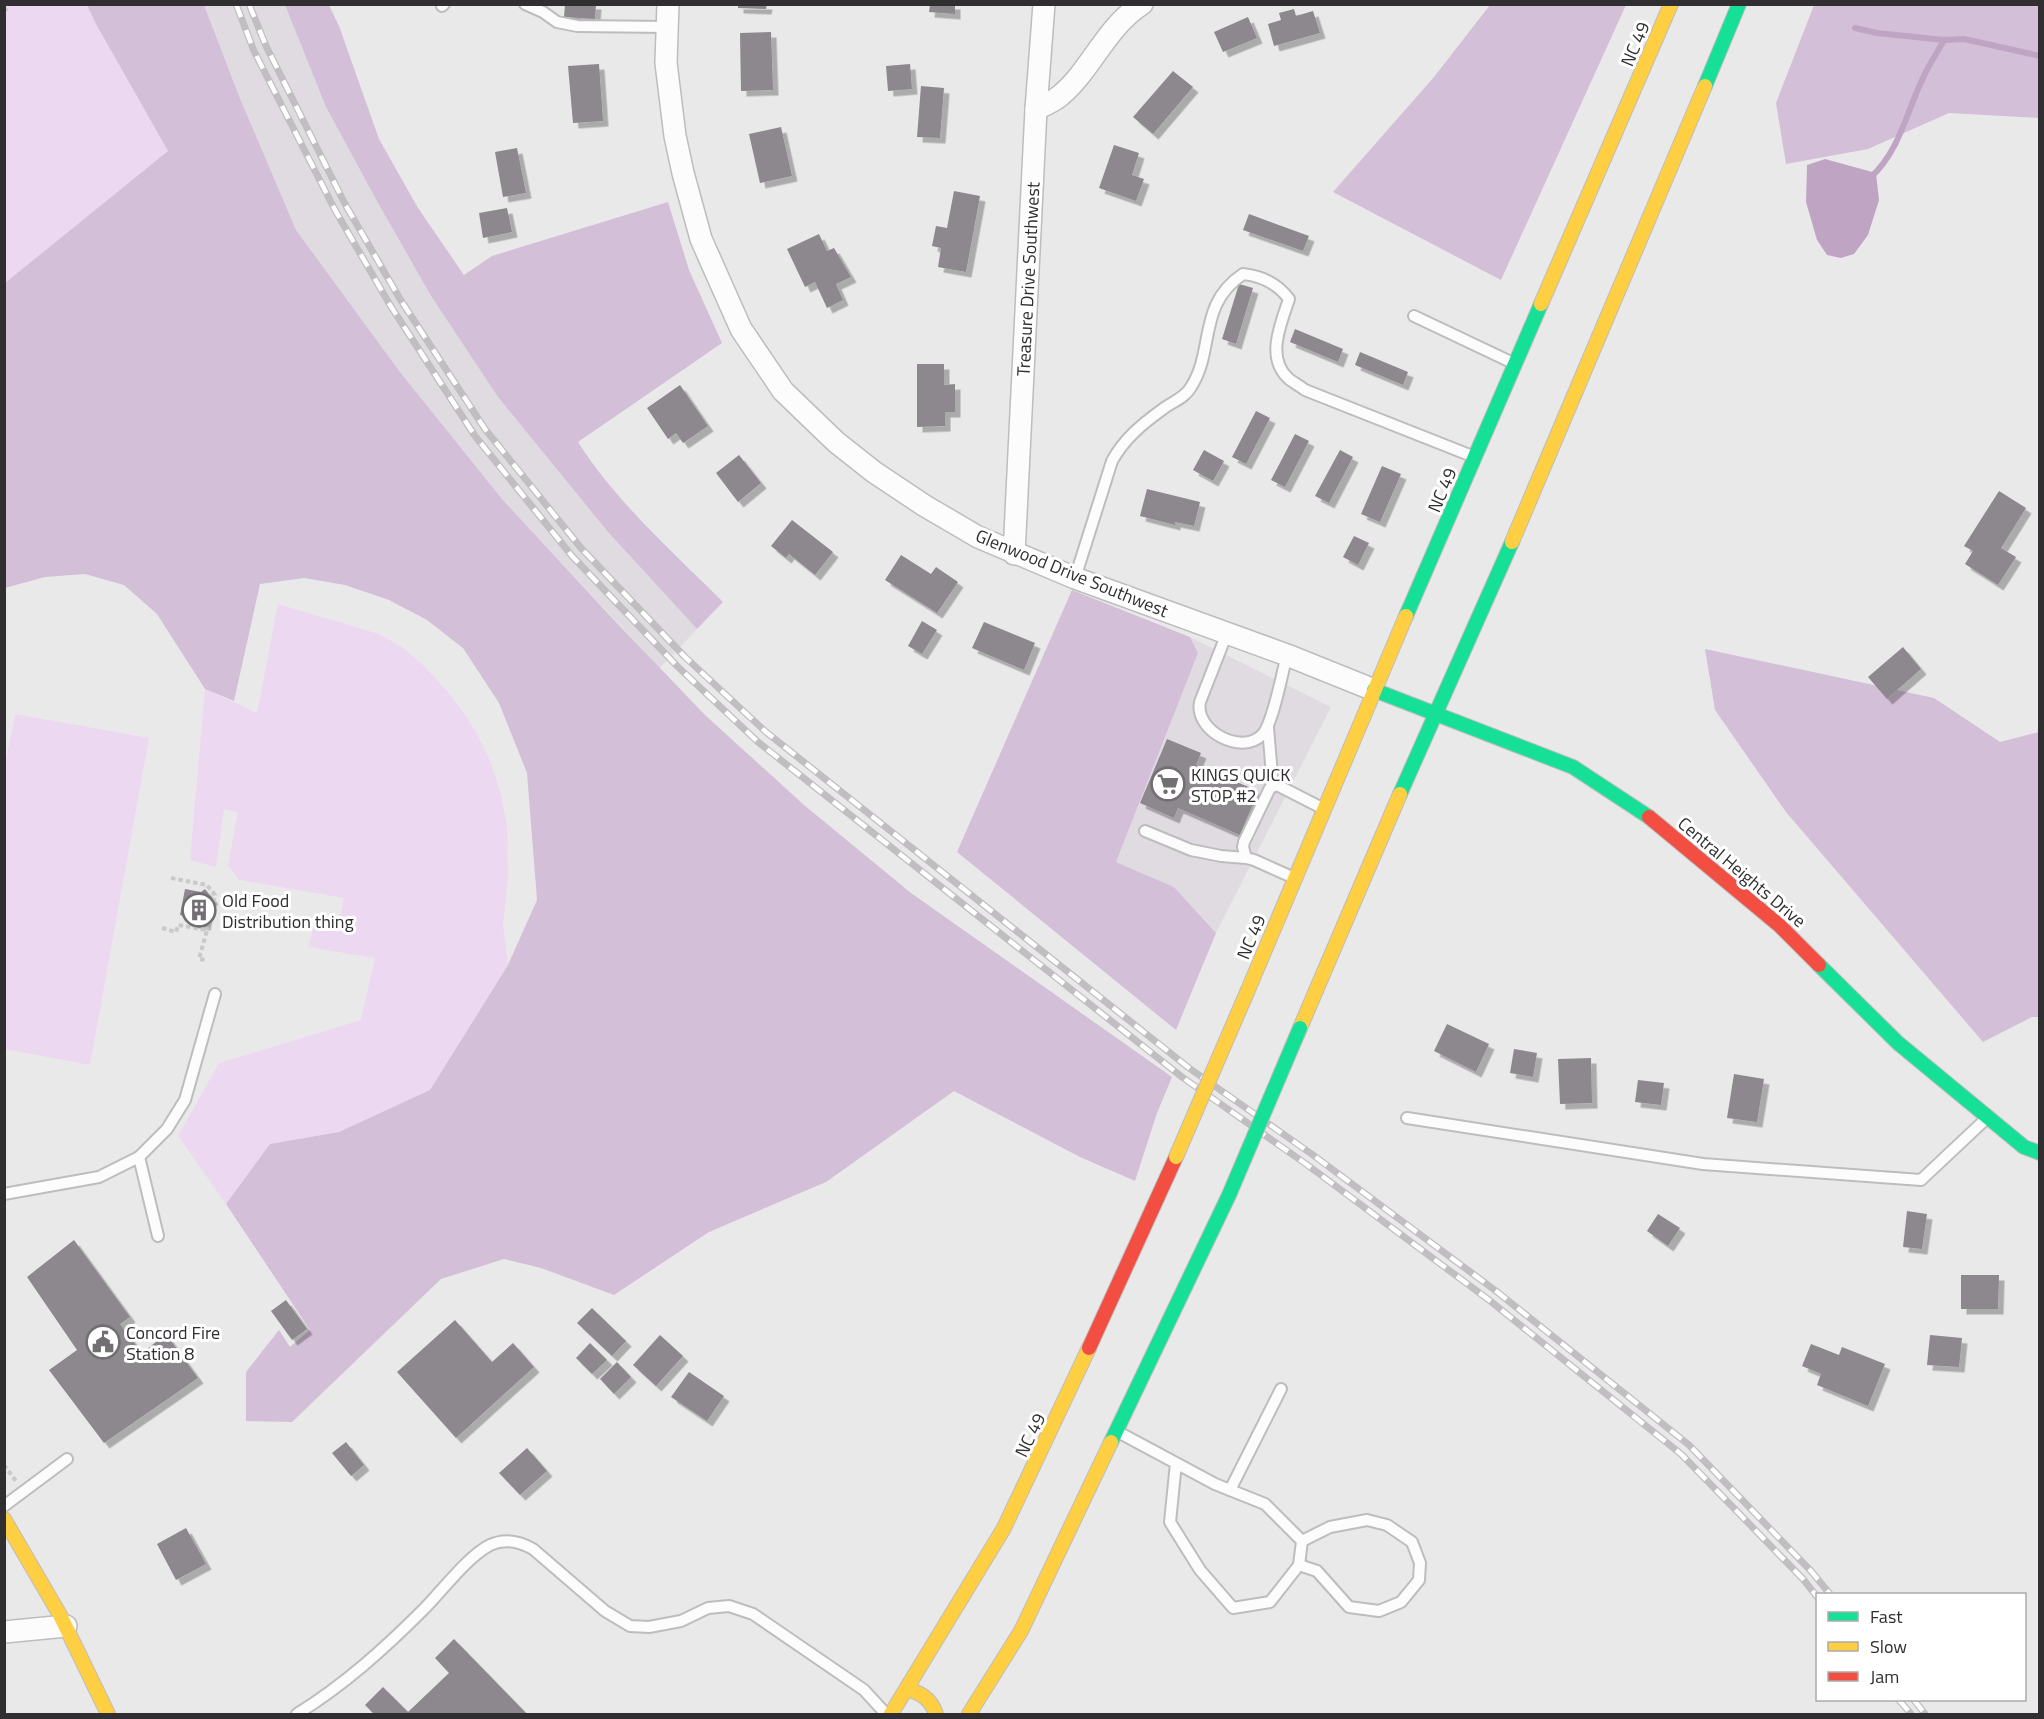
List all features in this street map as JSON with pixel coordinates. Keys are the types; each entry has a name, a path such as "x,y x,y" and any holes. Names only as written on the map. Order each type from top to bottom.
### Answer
{"main road":[{"name":"NC 49","path":"891,1714 1004,1528 1062,1409 1176,1157 1374,690 1671,4"},
{"path":"969,1714 1021,1631 1229,1196 1434,714 1507,554 1739,4"},
{"name":"Central Heights Drive","path":"1374,690 1573,767 1650,818 1779,925 1898,1043 2024,1147 2040,1153"},
{"path":"4,1519 26,1552 66,1626 108,1714"},
{"path":"907,1689 930,1700 936,1714"}],"street":[{"name":"Glenwood Drive Southwest","path":"668,4 666,63 675,136 702,239 741,329 783,390 836,442 925,506 978,537 1014,554 1287,655 1374,690"},
{"name":"Treasure Drive Southwest","path":"1014,554 1036,108 1044,4"},
{"path":"1036,108 1050,103 1061,95 1108,36 1134,9 1142,4"},
{"path":"4,1632 66,1626"}],"lane":[{"path":"525,4 543,12 557,22 577,26 667,27"},
{"path":"1075,578 1112,461 1126,439 1190,389 1198,375 1213,308 1226,289 1243,274 1271,282 1284,291 1289,299 1276,340 1278,361 1287,378 1305,390 1475,458"},
{"path":"1414,316 1515,364"},
{"path":"1227,633 1200,702 1200,717 1213,731 1234,742 1244,744 1256,740 1268,728"},
{"path":"1273,786 1268,728 1287,655"},
{"path":"1246,858 1244,842 1273,786 1277,785 1325,810"},
{"path":"1144,831 1191,850 1254,860 1295,879"},
{"path":"4,1194 99,1177 138,1157 167,1129 185,1100 215,994"},
{"path":"1407,1118 1703,1164 1921,1180 1988,1117"},
{"path":"138,1157 158,1236"},
{"path":"1230,1490 1281,1389"},
{"path":"1117,1431 1230,1490 1265,1504 1302,1541"},
{"path":"4,1506 67,1459"},
{"path":"1176,1463 1170,1521 1200,1570 1233,1608 1270,1602 1299,1565 1302,1541"},
{"path":"1299,1565 1317,1571 1349,1607 1379,1611 1401,1602 1419,1580 1420,1563 1412,1542 1388,1525 1367,1520 1330,1527 1302,1541"},
{"path":"297,1714 330,1694 376,1656 467,1563 490,1545 507,1540 520,1542 533,1549 605,1611 630,1626 649,1627 681,1621 708,1608 729,1606 753,1614 864,1690 886,1714"}],"path":[{"path":"4,10 8,8 6,4"},
{"path":"171,878 207,885 215,895 200,959 207,960"},
{"path":"162,928 176,932 178,925 207,930"}],"shaded area":[{"path":"6,5 87,5 168,151 5,283 4,12 9,9"},
{"path":"87,5 204,5 239,96 296,230 400,372 502,499 705,715 804,805 911,893 1172,1077 1157,1113 1135,1181 1080,1157 954,1091 826,1182 709,1232 614,1295 541,1268 504,1259 441,1279 292,1422 246,1421 246,1372 279,1330 290,1347 310,1330 226,1204 270,1144 339,1132 430,1090 508,965 537,900 527,773 499,703 463,648 427,620 389,600 345,585 304,578 260,584 234,701 205,689 157,614 124,585 85,574 45,577 5,588 5,283 168,151"},
{"path":"204,5 285,5 326,107 431,296 498,397 608,532 697,629 660,668 502,499 400,372 296,230 239,96"},
{"path":"285,5 329,5 339,26 379,139 418,208 464,275 492,256 668,202 689,270 722,343 578,442 610,486 628,506 723,602 697,629 608,532 498,397 431,296 326,107"},
{"path":"1490,5 1626,5 1501,280 1333,192 1434,77"},
{"path":"1814,5 2039,5 2039,118 1949,113 1868,149 1786,164 1776,103"},
{"path":"1825,159 1876,173 1879,200 1868,235 1854,254 1841,258 1827,255 1817,240 1806,202 1807,165"},
{"path":"1072,590 1190,637 1198,653 1116,862 1174,887 1216,933 1176,1030 957,852"},
{"path":"278,604 379,634 402,647 425,667 464,713 491,763 501,794 507,826 508,878 503,925 508,965 430,1090 339,1132 270,1144 226,1204 178,1136 219,1063 361,1020 375,958 308,947 316,919 339,921 344,898 239,880 228,865 238,812 224,809 216,867 190,860 205,689 257,713"},
{"path":"1190,637 1331,707 1216,933 1174,887 1116,862 1198,653"},
{"path":"1705,649 1934,698 2000,742 2039,732 2039,1017 2032,1017 1983,1042 1786,812 1715,710"},
{"path":"15,714 149,738 90,1065 5,1049 4,770"}],"building":[{"path":"565,4 596,4 595,19 564,17"},
{"path":"738,4 767,4 766,9 738,8"},
{"path":"930,4 955,4 955,14 929,12"},
{"path":"1294,9 1296,16 1313,11 1320,33 1274,46 1268,24 1281,20 1279,13"},
{"path":"1248,17 1257,38 1223,52 1214,32"},
{"path":"771,32 773,90 741,91 740,33"},
{"path":"599,64 603,121 573,123 568,66"},
{"path":"910,64 912,89 888,91 886,66"},
{"path":"1173,71 1193,87 1153,134 1133,117"},
{"path":"921,86 944,88 940,138 917,137"},
{"path":"781,127 792,176 760,183 749,134"},
{"path":"1114,145 1139,153 1132,175 1144,179 1136,201 1099,188"},
{"path":"517,148 526,193 503,197 495,152"},
{"path":"954,191 980,196 966,272 938,267 941,248 932,246 936,226 947,228"},
{"path":"507,208 512,232 483,238 479,213"},
{"path":"1249,214 1309,236 1303,251 1243,230"},
{"path":"819,234 827,251 834,248 851,277 836,284 843,300 827,308 815,282 805,287 787,249"},
{"path":"1239,284 1253,288 1236,344 1222,339"},
{"path":"1295,329 1343,349 1338,362 1290,342"},
{"path":"1360,352 1408,372 1403,385 1355,365"},
{"path":"917,364 944,364 944,385 955,384 955,412 945,412 945,426 917,427"},
{"path":"680,385 708,426 683,443 676,433 668,439 647,408"},
{"path":"1256,411 1270,418 1246,464 1232,457"},
{"path":"1295,434 1309,441 1285,487 1271,480"},
{"path":"1204,450 1224,461 1213,481 1193,470"},
{"path":"1340,450 1353,457 1329,503 1315,496"},
{"path":"739,455 761,483 738,502 716,473"},
{"path":"1382,466 1401,474 1380,522 1361,514"},
{"path":"1147,489 1200,502 1194,526 1175,522 1175,525 1140,516"},
{"path":"1999,491 2026,508 2001,548 2016,557 1998,585 1965,564 1973,551 1964,546"},
{"path":"792,520 833,552 815,575 789,554 786,558 771,546"},
{"path":"1354,536 1369,543 1358,565 1343,557"},
{"path":"901,555 931,574 936,567 958,582 937,613 885,580"},
{"path":"922,621 937,630 922,654 908,646"},
{"path":"984,622 1035,643 1024,670 972,648"},
{"path":"1903,647 1921,669 1887,699 1868,677"},
{"path":"1167,739 1201,753 1196,765 1258,791 1240,835 1178,808 1174,818 1140,803"},
{"name":"Old Food Distribution thing","path":"185,889 201,892 205,889 213,899 205,905 209,905 205,925 188,922 191,904 187,903 184,916 180,915"},
{"path":"1447,1024 1489,1044 1476,1072 1434,1051"},
{"path":"1514,1049 1537,1053 1533,1077 1510,1073"},
{"path":"1591,1058 1592,1103 1560,1104 1558,1059"},
{"path":"1734,1074 1764,1079 1757,1122 1727,1118"},
{"path":"1638,1080 1664,1083 1661,1105 1635,1102"},
{"path":"1907,1211 1927,1214 1922,1249 1903,1247"},
{"path":"1658,1214 1680,1228 1668,1246 1647,1231"},
{"name":"Concord Fire Station 8","path":"74,1240 130,1317 120,1324 142,1353 166,1334 198,1378 104,1443 49,1370 77,1350 27,1277"},
{"path":"1961,1275 1999,1275 1998,1309 1961,1309"},
{"path":"286,1300 307,1329 292,1340 271,1311"},
{"path":"592,1308 626,1341 612,1356 577,1323"},
{"path":"455,1320 492,1362 513,1343 534,1367 456,1438 397,1372"},
{"path":"660,1335 683,1356 656,1386 633,1365"},
{"path":"1930,1335 1962,1338 1959,1367 1927,1365"},
{"path":"590,1343 607,1360 592,1374 576,1358"},
{"path":"1811,1344 1839,1355 1842,1347 1885,1364 1868,1406 1817,1385 1821,1374 1802,1366"},
{"path":"617,1362 631,1377 614,1394 600,1379"},
{"path":"689,1372 724,1396 707,1421 671,1397"},
{"path":"346,1442 364,1465 351,1476 332,1453"},
{"path":"527,1448 547,1471 520,1495 499,1473"},
{"path":"186,1528 206,1564 176,1580 157,1544"},
{"path":"454,1639 527,1714 374,1714 365,1705 383,1687 408,1712 449,1673 435,1658"}],"waterway":[{"path":"1855,28 1877,33 1944,40 1964,39 2040,56"},
{"path":"1870,178 1880,168 1895,145 1924,75 1944,40"}],"railway":[{"path":"236,4 254,51 335,210 390,305 475,436 572,556 677,666 758,742 1182,1077 1306,1164 1489,1300 1681,1454 1803,1579 1816,1595"},
{"path":"249,4 266,46 345,204 400,299 485,429 581,548 685,657 766,732 1189,1068 1313,1155 1496,1291 1689,1445 1811,1571 1829,1593"},
{"path":"1900,1701 1911,1714"},
{"path":"1915,1701 1925,1714"}],"traffic: fast":[{"path":"1705,86 1739,4"},
{"path":"1406,616 1541,304"},
{"path":"1400,794 1512,542"},
{"path":"1374,690 1573,767 1649,817"},
{"path":"1819,965 1898,1043 2024,1147 2040,1153"},
{"path":"1229,1195 1300,1028"},
{"path":"1111,1442 1229,1195"}],"traffic: slow":[{"path":"1541,304 1671,4"},
{"path":"1512,542 1705,86"},
{"path":"1248,990 1406,616"},
{"path":"1300,1028 1400,794"},
{"path":"1176,1157 1248,990"},
{"path":"891,1714 1004,1528 1089,1348"},
{"path":"969,1714 1021,1631 1111,1442"},
{"path":"4,1519 60,1615 108,1714"},
{"path":"907,1689 925,1697 936,1714"}],"traffic: jam":[{"path":"1649,817 1779,925 1819,965"},
{"path":"1089,1348 1176,1157"}],"place":[{"name":"KINGS QUICK STOP #2","path":"1168,784"},
{"name":"Old Food Distribution thing","path":"199,910"},
{"name":"Concord Fire Station 8","path":"103,1342"}]}
